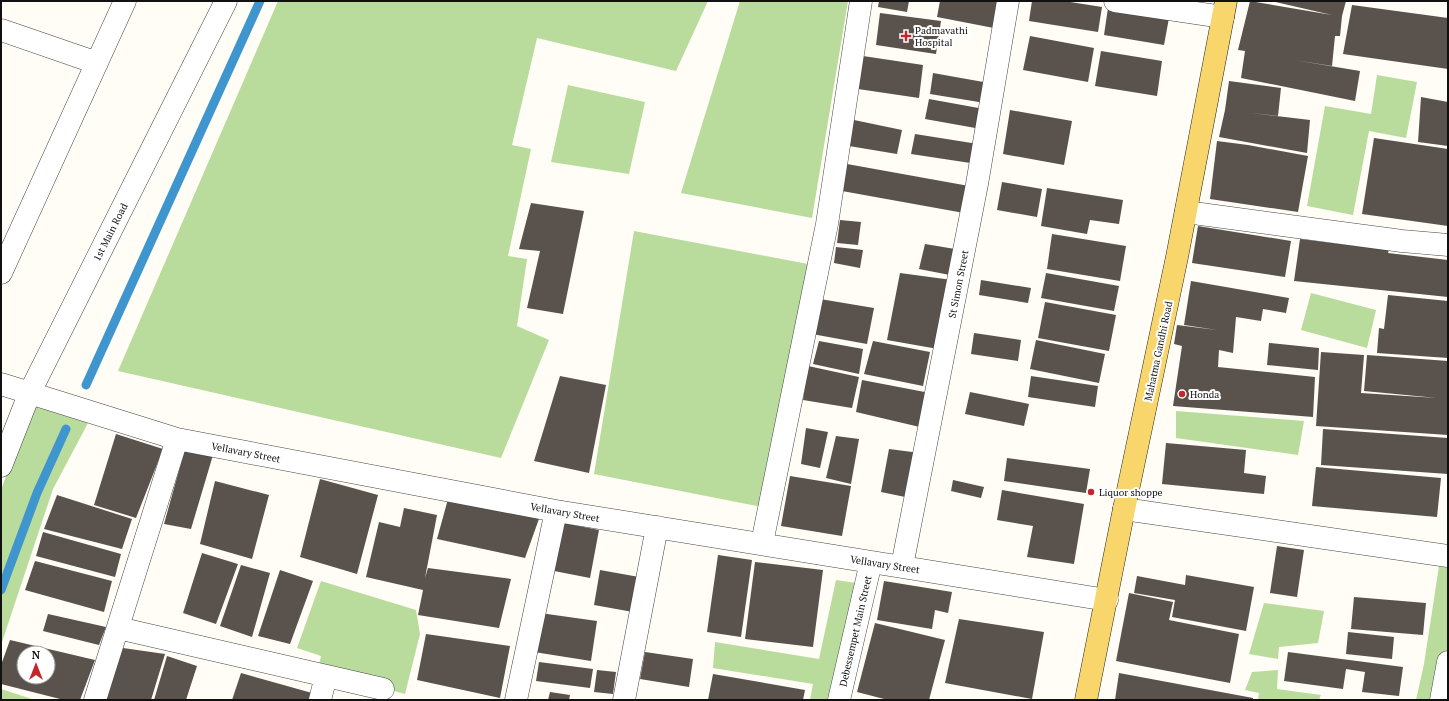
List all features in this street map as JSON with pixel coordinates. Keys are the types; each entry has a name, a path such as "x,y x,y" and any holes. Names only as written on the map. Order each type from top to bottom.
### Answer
{"main road":[{"name":"Mahatma Gandhi Road","path":"1086,700 1124,509 1178,257 1224,9"}],"street":[{"path":"1,273 125,1"},
{"name":"1st Main Road","path":"1,466 30,392 226,1"},
{"path":"762,543 827,224 861,1"},
{"name":"St Simon Street","path":"902,566 978,184 1008,1"},
{"path":"1115,1 1224,9"},
{"path":"1,30 97,63"},
{"path":"1186,212 1394,240 1448,245"},
{"name":"Vellavary Street","path":"1,384 177,439 556,511 762,543 1107,600"},
{"path":"95,700 177,439"},
{"path":"1124,509 1448,556"},
{"path":"516,700 556,511"},
{"path":"624,700 657,527"},
{"name":"Debessempet Main Street","path":"839,700 871,562"},
{"path":"118,628 383,689"},
{"path":"320,700 326,676"}],"green space":[{"path":"278,1 708,1 676,71 537,38 512,145 531,149 508,256 527,259 517,326 549,340 501,458 118,371"},
{"path":"740,1 848,1 812,218 681,193"},
{"path":"1377,75 1417,82 1406,138 1369,131 1353,215 1307,206 1325,106 1371,114"},
{"path":"568,85 645,102 629,174 551,162"},
{"path":"634,231 808,264 762,507 594,474"},
{"path":"1311,293 1376,310 1367,348 1301,330"},
{"path":"32,405 88,423 53,489 1,645 1,490"},
{"path":"1176,411 1304,421 1298,455 1176,438"},
{"path":"1439,566 1448,568 1448,648 1437,700 1416,700 1424,664"},
{"path":"836,580 856,583 832,700 810,700 813,684 713,668 715,642 819,659"},
{"path":"321,581 416,610 420,634 405,694 318,670 321,656 297,648"},
{"path":"1264,603 1324,611 1318,643 1279,647 1278,659 1249,654"},
{"path":"1278,670 1277,689 1321,695 1319,700 1258,700 1259,693 1245,690 1252,672"},
{"path":"1,689 35,700 1,700"}],"building":[{"path":"879,1 909,1 907,12 878,7"},
{"path":"940,1 1003,1 999,29 937,17"},
{"path":"1032,1 1064,1 1102,7 1098,32 1029,21"},
{"path":"1250,1 1332,15 1271,1 1346,1 1342,16 1340,36 1335,36 1332,66 1294,60 1360,71 1355,101 1241,78 1245,51 1238,50"},
{"path":"1352,5 1448,18 1448,69 1343,54"},
{"path":"1108,8 1169,18 1164,45 1104,35"},
{"path":"880,13 941,21 936,54 876,45"},
{"path":"1030,36 1094,48 1088,82 1023,70"},
{"path":"1101,51 1162,61 1157,96 1095,86"},
{"path":"863,56 923,65 919,98 858,89"},
{"path":"933,73 989,83 985,103 930,94"},
{"path":"1229,81 1281,88 1278,116 1251,113 1310,120 1307,153 1219,137"},
{"path":"1421,97 1448,102 1448,146 1418,142"},
{"path":"929,99 984,109 981,129 925,119"},
{"path":"1010,110 1072,121 1064,165 1003,154"},
{"path":"854,120 902,130 897,154 849,146"},
{"path":"915,134 978,144 977,164 911,154"},
{"path":"1374,138 1448,149 1448,226 1362,214"},
{"path":"1217,141 1308,156 1298,212 1210,199"},
{"path":"847,164 969,186 964,213 842,191"},
{"path":"1002,182 1042,189 1037,217 997,210"},
{"path":"1047,188 1123,200 1119,224 1090,220 1087,234 1041,226"},
{"path":"531,203 584,211 563,314 527,308 540,251 519,249"},
{"path":"840,220 861,222 858,245 837,243"},
{"path":"1198,226 1291,241 1285,277 1192,263"},
{"path":"1052,234 1126,246 1120,281 1047,269"},
{"path":"1300,239 1389,250 1388,253 1448,260 1448,297 1294,281"},
{"path":"925,244 961,250 955,276 919,269"},
{"path":"836,247 863,250 860,268 834,263"},
{"path":"900,273 952,280 938,349 887,340"},
{"path":"1046,273 1119,286 1114,311 1041,298"},
{"path":"981,280 1031,288 1028,303 979,295"},
{"path":"1191,281 1289,298 1286,313 1263,309 1261,321 1236,317 1233,353 1219,350 1218,367 1315,377 1313,417 1173,406 1182,346 1174,344 1177,325 1217,330 1184,325"},
{"path":"1388,295 1448,301 1448,358 1377,353 1379,328 1384,329"},
{"path":"820,299 874,308 867,344 812,334"},
{"path":"1045,302 1116,315 1109,351 1038,338"},
{"path":"974,333 1021,340 1018,361 971,354"},
{"path":"1036,340 1105,354 1099,383 1030,369"},
{"path":"819,341 863,349 859,374 813,364"},
{"path":"873,341 930,352 923,386 864,374"},
{"path":"1269,343 1319,348 1318,370 1267,365"},
{"path":"1321,352 1364,355 1361,393 1437,398 1364,391 1367,355 1448,361 1448,435 1316,426"},
{"path":"808,366 859,377 852,408 803,400"},
{"path":"560,376 606,385 589,473 534,461"},
{"path":"1031,376 1098,386 1095,407 1028,397"},
{"path":"862,380 930,393 924,428 856,412"},
{"path":"970,392 1029,404 1024,426 965,414"},
{"path":"806,428 828,432 820,468 801,464"},
{"path":"1323,429 1448,438 1448,474 1321,465"},
{"path":"116,434 163,449 136,518 94,505"},
{"path":"836,436 859,439 851,484 826,478"},
{"path":"1166,443 1246,450 1244,473 1266,476 1264,494 1162,484"},
{"path":"185,449 213,455 191,529 164,524"},
{"path":"889,449 920,453 910,498 881,492"},
{"path":"1007,458 1090,469 1086,493 1004,481"},
{"path":"1316,467 1441,478 1437,517 1312,506"},
{"path":"790,476 851,486 842,536 781,526"},
{"path":"320,479 378,495 357,574 300,557"},
{"path":"953,480 984,487 981,498 951,491"},
{"path":"215,481 269,495 252,559 200,544"},
{"path":"1002,490 1084,504 1074,564 1027,557 1033,526 997,520"},
{"path":"57,495 132,519 122,549 44,529"},
{"path":"448,499 540,516 525,558 437,539"},
{"path":"404,508 437,515 425,578 428,568 511,579 499,628 418,615 423,590 366,577 379,522 400,527"},
{"path":"558,522 599,530 590,578 549,570"},
{"path":"43,532 121,554 115,577 36,556"},
{"path":"1277,546 1304,550 1297,597 1270,593"},
{"path":"202,553 238,564 216,624 183,613"},
{"path":"718,555 752,560 741,637 707,632"},
{"path":"35,561 112,581 104,612 25,590"},
{"path":"755,562 823,570 813,647 745,639"},
{"path":"241,565 270,573 252,637 220,626"},
{"path":"280,570 313,581 290,644 258,636"},
{"path":"600,570 639,577 633,612 594,605"},
{"path":"1186,575 1254,587 1246,631 1172,617 1175,600 1134,593 1137,576 1185,585"},
{"path":"884,581 952,592 948,613 935,610 932,629 877,620"},
{"path":"1129,593 1173,602 1169,620 1239,634 1230,683 1116,661"},
{"path":"1354,597 1426,603 1423,635 1351,629"},
{"path":"540,613 597,621 591,661 534,652"},
{"path":"48,614 106,627 99,645 43,631"},
{"path":"959,619 1044,632 1032,699 945,683"},
{"path":"875,623 945,640 929,700 888,700 857,692"},
{"path":"1348,632 1394,637 1392,659 1346,654"},
{"path":"426,634 510,646 500,698 417,680"},
{"path":"10,640 31,645 16,645 16,685 56,685 56,651 95,660 80,700 64,700 1,684 1,665"},
{"path":"123,648 165,654 151,700 105,700"},
{"path":"645,652 693,659 689,687 640,679"},
{"path":"1288,652 1403,667 1399,696 1362,692 1365,672 1346,669 1343,689 1284,681"},
{"path":"167,656 197,666 186,700 154,700"},
{"path":"539,662 593,669 590,688 536,681"},
{"path":"597,670 616,672 613,694 594,692"},
{"path":"241,673 312,693 310,700 232,700"},
{"path":"1119,673 1253,698 1253,700 1115,700"},
{"path":"713,674 805,690 803,700 708,700"},
{"path":"550,692 570,695 569,700 548,700"}],"waterway":[{"path":"86,385 260,1"},
{"path":"1,590 37,493 66,429"}],"place":[{"name":"Padmavathi Hospital","path":"906,36"},
{"name":"Honda","path":"1182,394"},
{"name":"Liquor shoppe","path":"1091,492"}]}
